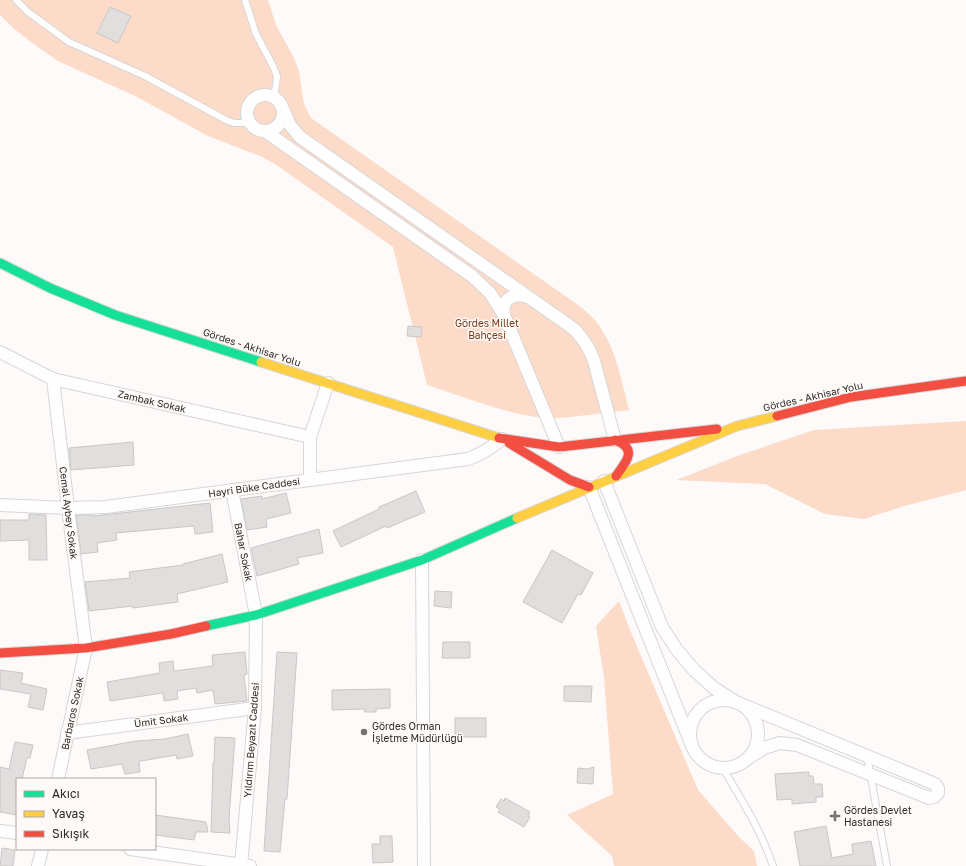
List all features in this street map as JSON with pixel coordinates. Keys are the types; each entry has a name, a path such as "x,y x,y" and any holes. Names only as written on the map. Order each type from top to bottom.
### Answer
{"main road":[{"name":"Gördes - Akhisar Yolu","path":"0,263 50,288 115,314 502,439 559,446 737,426 851,397 966,381"},
{"name":"Gördes - Akhisar Yolu","path":"0,653 86,648 172,634 256,615 422,560 546,505 737,426"},
{"name":"Gördes - Akhisar Yolu","path":"502,439 570,480 589,487"},
{"path":"615,440 625,444 629,453 628,458 616,476"},
{"path":"546,505 555,498 561,487 558,475 550,465 548,456 555,448 559,446"}],"street":[{"path":"559,446 504,315 490,293 472,276 265,131 250,123 247,112 251,101 262,95 268,94 274,96 279,100 290,125 300,137 568,324 584,341 594,362 615,440"},
{"path":"265,131 276,127 280,123 284,111"},
{"path":"504,315 504,306 508,298 517,295 528,296"},
{"name":"Zambak Sokak","path":"0,352 53,379 310,437"},
{"name":"Cemal Aybey Sokak","path":"53,379 86,648"},
{"path":"310,479 310,437 328,383"},
{"name":"Hayri Büke Caddesi","path":"0,505 68,508 106,507 468,459 481,455 502,439"},
{"path":"604,481 662,627 677,650 694,670 714,688 746,708 753,717 757,728 758,739 754,750 747,759"},
{"path":"589,487 692,746 698,756 706,763 716,767 727,767 738,765 764,748 780,743 797,744 929,798 934,797 938,793 938,788 935,784 736,702 725,700 714,701 703,707 696,715 691,725 690,736 692,746"},
{"name":"Bahar Sokak","path":"232,490 256,615"},
{"path":"422,560 424,866"},
{"name":"Yıldırım Beyazıt Caddesi","path":"244,866 255,708 256,615"},
{"name":"Barbaros Sokak","path":"58,778 86,648"},
{"name":"Ümit Sokak","path":"68,732 255,708"},
{"path":"0,831 16,833"},
{"path":"38,866 42,850"},
{"path":"137,850 244,866"}],"lane":[{"path":"16,0 28,12 69,42 145,76 226,120 238,123 250,123"},
{"path":"245,0 256,34 277,76 274,96"},
{"path":"867,756 887,866"},
{"path":"722,767 758,828 773,866"}],"green space":[{"name":"Gördes Millet Bahçesi","path":"0,0 268,0 276,25 293,56 299,71 304,104 311,118 587,312 600,327 612,348 629,410 556,418 541,417 508,411 427,385 393,247 275,164 260,156 208,136 135,96 58,61 13,28 0,15"},
{"path":"966,421 966,490 901,507 864,519 825,514 765,484 676,480 740,455 814,430"},
{"path":"619,601 698,790 739,837 754,851 757,866 614,866 612,856 567,815 613,794 604,678 596,626"}],"building":[{"path":"110,7 131,16 118,43 97,33"},
{"path":"408,326 422,327 421,337 407,336"},
{"path":"133,442 134,465 71,470 69,448"},
{"path":"416,491 425,512 387,528 386,526 341,547 333,531 379,509 379,507"},
{"path":"286,493 291,513 266,519 267,527 247,530 241,499 262,496 262,499"},
{"path":"210,503 213,532 195,534 194,526 116,533 117,540 97,543 98,552 81,554 76,515 94,516"},
{"path":"29,514 46,515 47,560 29,560 29,540 0,541 0,520 29,520"},
{"path":"319,529 323,553 297,558 299,564 257,576 251,548"},
{"path":"552,550 593,573 581,595 578,594 562,623 523,602"},
{"path":"222,554 228,582 177,594 178,602 133,608 133,606 89,611 85,582 130,578 129,572 183,565"},
{"path":"435,591 452,592 451,608 434,606"},
{"path":"443,642 470,642 470,658 442,658"},
{"path":"245,652 247,674 244,675 247,701 215,704 213,690 197,693 196,688 177,691 178,699 164,701 163,693 110,701 107,682 160,673 159,663 173,661 174,671 213,666 212,655"},
{"path":"277,652 297,653 287,799 285,799 280,852 264,851"},
{"path":"0,670 23,673 21,683 47,689 43,710 28,707 31,694 0,689"},
{"path":"564,686 592,686 591,702 564,701"},
{"name":"Gördes Orman İşletme Müdürlüğü","path":"390,689 390,708 376,709 376,712 365,712 364,709 332,710 332,690"},
{"path":"455,718 486,718 486,737 455,737"},
{"path":"188,734 193,756 177,759 176,755 141,761 139,762 140,772 125,774 122,764 91,769 87,750 136,741 165,739"},
{"path":"215,737 235,738 229,818 230,833 211,832"},
{"path":"15,742 33,745 30,758 27,758 22,778 16,778 16,815 0,812 0,767 9,769"},
{"path":"594,767 593,784 577,783 578,768 587,769"},
{"path":"809,772 809,776 813,776 814,784 822,784 823,797 816,797 816,802 792,804 792,799 777,800 775,774"},
{"path":"505,798 530,812 528,816 530,817 524,827 498,812 500,809 496,807 501,799 504,801"},
{"path":"156,815 206,822 208,832 196,832 194,840 156,835"},
{"path":"826,826 832,858 853,854 852,844 871,841 876,866 800,866 794,832"},
{"path":"380,836 392,836 393,862 373,863 372,844 380,844"},
{"path":"2,848 15,850 13,866 0,866"}],"traffic: fast":[{"path":"0,263 50,288 115,315 261,362"},
{"path":"206,626 256,615 422,560 517,518"}],"traffic: slow":[{"path":"261,362 499,438"},
{"path":"517,518 737,426 777,416"}],"traffic: jam":[{"path":"777,416 851,397 966,381"},
{"path":"499,438 559,447 717,429"},
{"path":"615,440 626,447 628,451 627,460 616,476"},
{"path":"509,443 570,480 589,487"},
{"path":"0,653 86,648 171,634 206,626"}],"place":[{"name":"Gördes Orman İşletme Müdürlüğü","path":"364,732"},
{"name":"Gördes Devlet Hastanesi","path":"835,816"}]}
